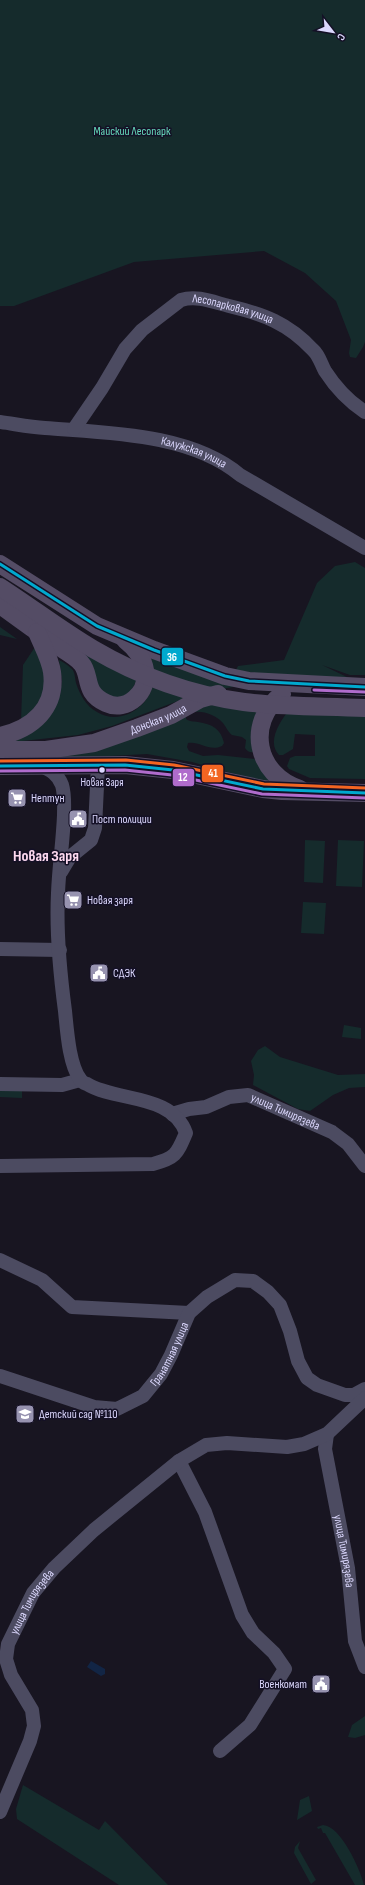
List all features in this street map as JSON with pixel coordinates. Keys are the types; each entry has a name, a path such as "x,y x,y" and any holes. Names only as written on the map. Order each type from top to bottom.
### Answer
{"main road":[{"path":"0,564 97,626 225,676 249,681 365,687"},
{"path":"0,587 94,649 162,681 194,691 243,702 365,708"},
{"path":"0,605 82,664 89,685 96,696 107,704 120,706 132,702 139,694 144,683 145,671 132,645 120,636"},
{"path":"0,736 16,732 34,721 45,708 51,694 52,672 37,632"},
{"path":"311,790 291,786 274,774 263,757 260,736 264,716 276,699 293,688 314,685"},
{"name":"Донская улица","path":"0,750 46,750 94,743 144,726 170,715 200,699 214,694 264,691 292,686 314,685"},
{"path":"0,766 125,765 173,770 269,790 311,790 365,793"}],"street":[{"name":"Лесопарковая улица","path":"74,429 102,388 125,349 142,330 181,300 188,298 198,298 261,314 282,324 297,334 314,351 337,388 351,403 365,412"},
{"name":"Калужская улица","path":"0,422 45,428 74,429 147,437 192,450 224,463 240,476 365,548"},
{"path":"0,1166 153,1164 169,1160 179,1150 186,1132 183,1124 172,1114 155,1104 93,1088 80,1080 74,1065 66,1019 60,950 58,895 63,836 64,799 62,785 54,773 40,765"},
{"path":"59,876 70,857 91,840 95,828 98,765"},
{"path":"63,836 70,845 81,847"},
{"path":"0,949 60,950"},
{"path":"0,1084 62,1085 80,1080"},
{"name":"улица Тимирязева","path":"172,1114 189,1109 206,1108 229,1097 248,1095 332,1132 348,1144 365,1166"},
{"name":"Гранатная улица","path":"0,1260 42,1280 72,1307 189,1313 172,1355 160,1374 142,1396 117,1409 94,1407 0,1376"},
{"path":"189,1313 207,1297 235,1280 253,1281 268,1292 280,1305 290,1330 298,1362 308,1378 317,1385 344,1395 354,1395 365,1389"},
{"name":"улица Тимирязева","path":"0,1812 30,1742 34,1726 32,1710 11,1675 6,1659 8,1644 18,1620 33,1593 73,1548 179,1461 206,1445 227,1443 287,1447 304,1444 327,1434 365,1398"},
{"name":"улица Тимирязева","path":"327,1434 325,1449 348,1568 355,1641 365,1667"},
{"path":"179,1461 205,1512 242,1615 253,1633 274,1653 285,1669 250,1725 220,1751"}],"green space":[{"name":"Майский Лесопарк","path":"0,0 365,0 365,342 356,358 350,357 349,353 351,340 336,301 305,273 264,251 134,262 14,306 0,306"},
{"path":"355,562 365,568 365,675 350,675 322,665 349,678 309,681 236,670 238,666 284,660 317,583 335,566"},
{"path":"0,627 17,639 0,635"},
{"path":"61,635 137,680 131,691 121,698 104,696"},
{"path":"35,647 48,677 39,705 21,721 23,665"},
{"path":"149,657 238,686 211,691 183,699 112,726 78,735 4,743 60,695 62,680 59,660 73,670 79,692 90,707 107,716 117,717 127,715 136,710 149,695 153,685 154,675"},
{"path":"211,700 269,706 255,752 250,752 245,748 246,740 242,737 232,735 219,719 205,712 190,713 186,715 186,719 212,726 221,734 224,743 222,746 213,748 197,743 188,743 187,747 189,751 203,756 218,755 255,759 264,762 281,783 249,778 192,762 147,754 36,760"},
{"path":"365,709 365,779 310,778 289,769 287,766 290,758 295,756 315,756 315,735 295,734 293,749 283,755 279,755 275,750 274,738 276,731 282,719 289,710"},
{"path":"305,840 325,841 323,883 304,882"},
{"path":"338,840 364,841 362,887 336,886"},
{"path":"303,902 326,903 324,934 301,933"},
{"path":"344,1025 361,1028 361,1039 342,1037"},
{"path":"265,1046 280,1057 338,1075 365,1074 365,1087 349,1088 333,1095 310,1111 298,1109 253,1085 254,1075 251,1061 258,1050"},
{"path":"0,1087 22,1087 22,1098 0,1097"},
{"path":"365,1716 365,1735 355,1738 348,1737 352,1725"},
{"path":"23,1785 99,1830 105,1821 168,1885 119,1885 17,1819 16,1809"},
{"path":"309,1796 312,1811 297,1820 300,1800"},
{"path":"323,1825 330,1827 343,1840 354,1859 364,1885 355,1885 325,1833 323,1833 321,1828 318,1829 317,1827"},
{"path":"300,1841 298,1848 316,1880 311,1884 294,1853 295,1847"}],"water":[{"path":"91,1661 105,1669 105,1674 101,1676 87,1667"}],"transit line":[{"name":"36","path":"0,564 97,626 154,650 225,676 249,681 365,687"},
{"name":"12","path":"314,690 365,692"},
{"name":"41","path":"0,761 126,760 174,765 264,784 365,788"},
{"name":"36","path":"0,766 125,765 173,770 263,789 365,793"},
{"name":"12","path":"0,771 125,770 172,775 262,794 365,798"}],"place":[{"name":"Новая Заря","path":"102,770"},
{"name":"Нептун","path":"17,798"},
{"name":"Пост полиции","path":"78,819"},
{"name":"Новая заря","path":"73,900"},
{"name":"СДЭК","path":"99,973"},
{"name":"Детский сад №110","path":"25,1414"},
{"name":"Военкомат","path":"321,1684"}],"district":[{"name":"Новая Заря","path":"46,855"}]}
